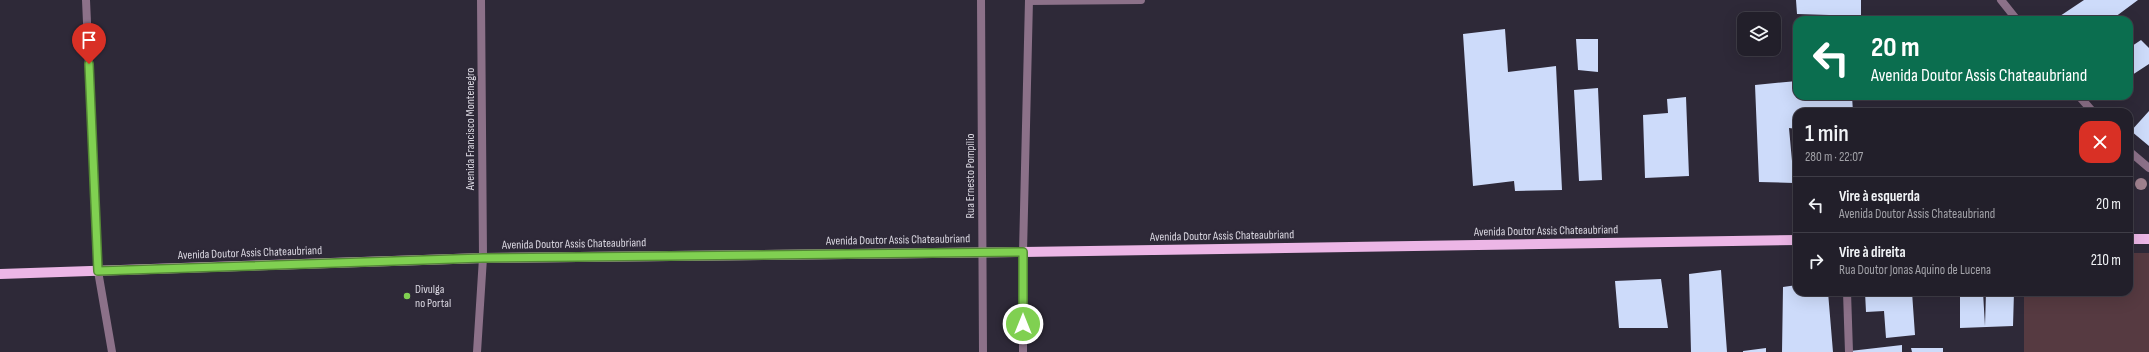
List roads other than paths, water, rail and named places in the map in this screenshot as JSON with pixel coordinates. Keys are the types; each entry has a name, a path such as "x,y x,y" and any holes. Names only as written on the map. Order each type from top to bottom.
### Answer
{"main road":[{"path":"2133,239 2149,239"},
{"name":"Avenida Doutor Assis Chateaubriand","path":"0,274 483,258 1023,252 1793,240"}],"street":[{"path":"86,0 98,271 112,352"},
{"name":"Avenida Francisco Montenegro","path":"477,352 483,258 481,0"},
{"name":"Rua Ernesto Pompílio","path":"981,0 983,352"},
{"path":"1023,352 1023,252 1029,1 1141,0"},
{"path":"2001,0 2014,16"},
{"path":"2082,100 2090,108"},
{"path":"2133,154 2149,168"},
{"path":"1847,296 1849,352"}],"place":[{"name":"Divulga no Portal","path":"407,296"}]}
